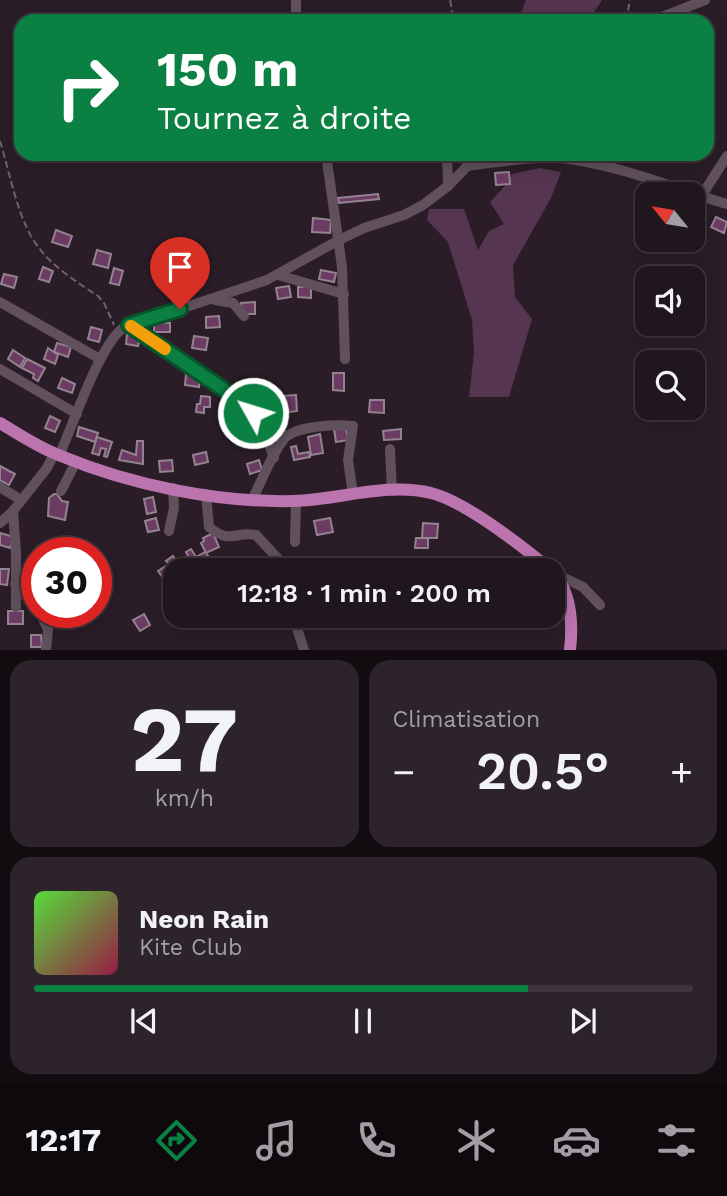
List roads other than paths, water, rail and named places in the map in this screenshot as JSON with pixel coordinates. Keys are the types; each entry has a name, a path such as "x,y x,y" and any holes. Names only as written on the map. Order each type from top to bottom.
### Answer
{"main road":[{"path":"0,425 75,462 127,479 206,494 252,500 296,501 392,491 432,493 493,526 535,558"},
{"path":"565,593 572,627 570,650"}],"street":[{"path":"670,14 705,0"},
{"path":"705,190 727,156"},
{"path":"327,161 344,294 345,359"},
{"path":"447,161 448,186"},
{"path":"0,523 13,511 57,455 100,359 117,332 129,325 278,275 339,240 423,205 448,186 472,161"},
{"path":"467,166 493,161"},
{"path":"581,161 656,182"},
{"path":"705,196 727,204"},
{"path":"278,275 344,294"},
{"path":"211,299 233,303 244,316"},
{"path":"0,302 100,359"},
{"path":"129,325 242,402 261,423 274,458"},
{"path":"0,369 77,414"},
{"path":"252,500 282,442 291,434 343,424 353,426 348,460 353,494"},
{"path":"390,449 392,491"},
{"path":"61,491 75,462"},
{"path":"0,487 21,500"},
{"path":"169,531 174,509 173,488"},
{"path":"206,494 209,527 219,536 252,534 277,558"},
{"path":"295,542 296,501"},
{"path":"13,511 16,607"},
{"path":"565,578 583,587 600,605"},
{"path":"15,584 21,591"},
{"path":"46,650 47,628"},
{"path":"297,628 304,650"}]}
